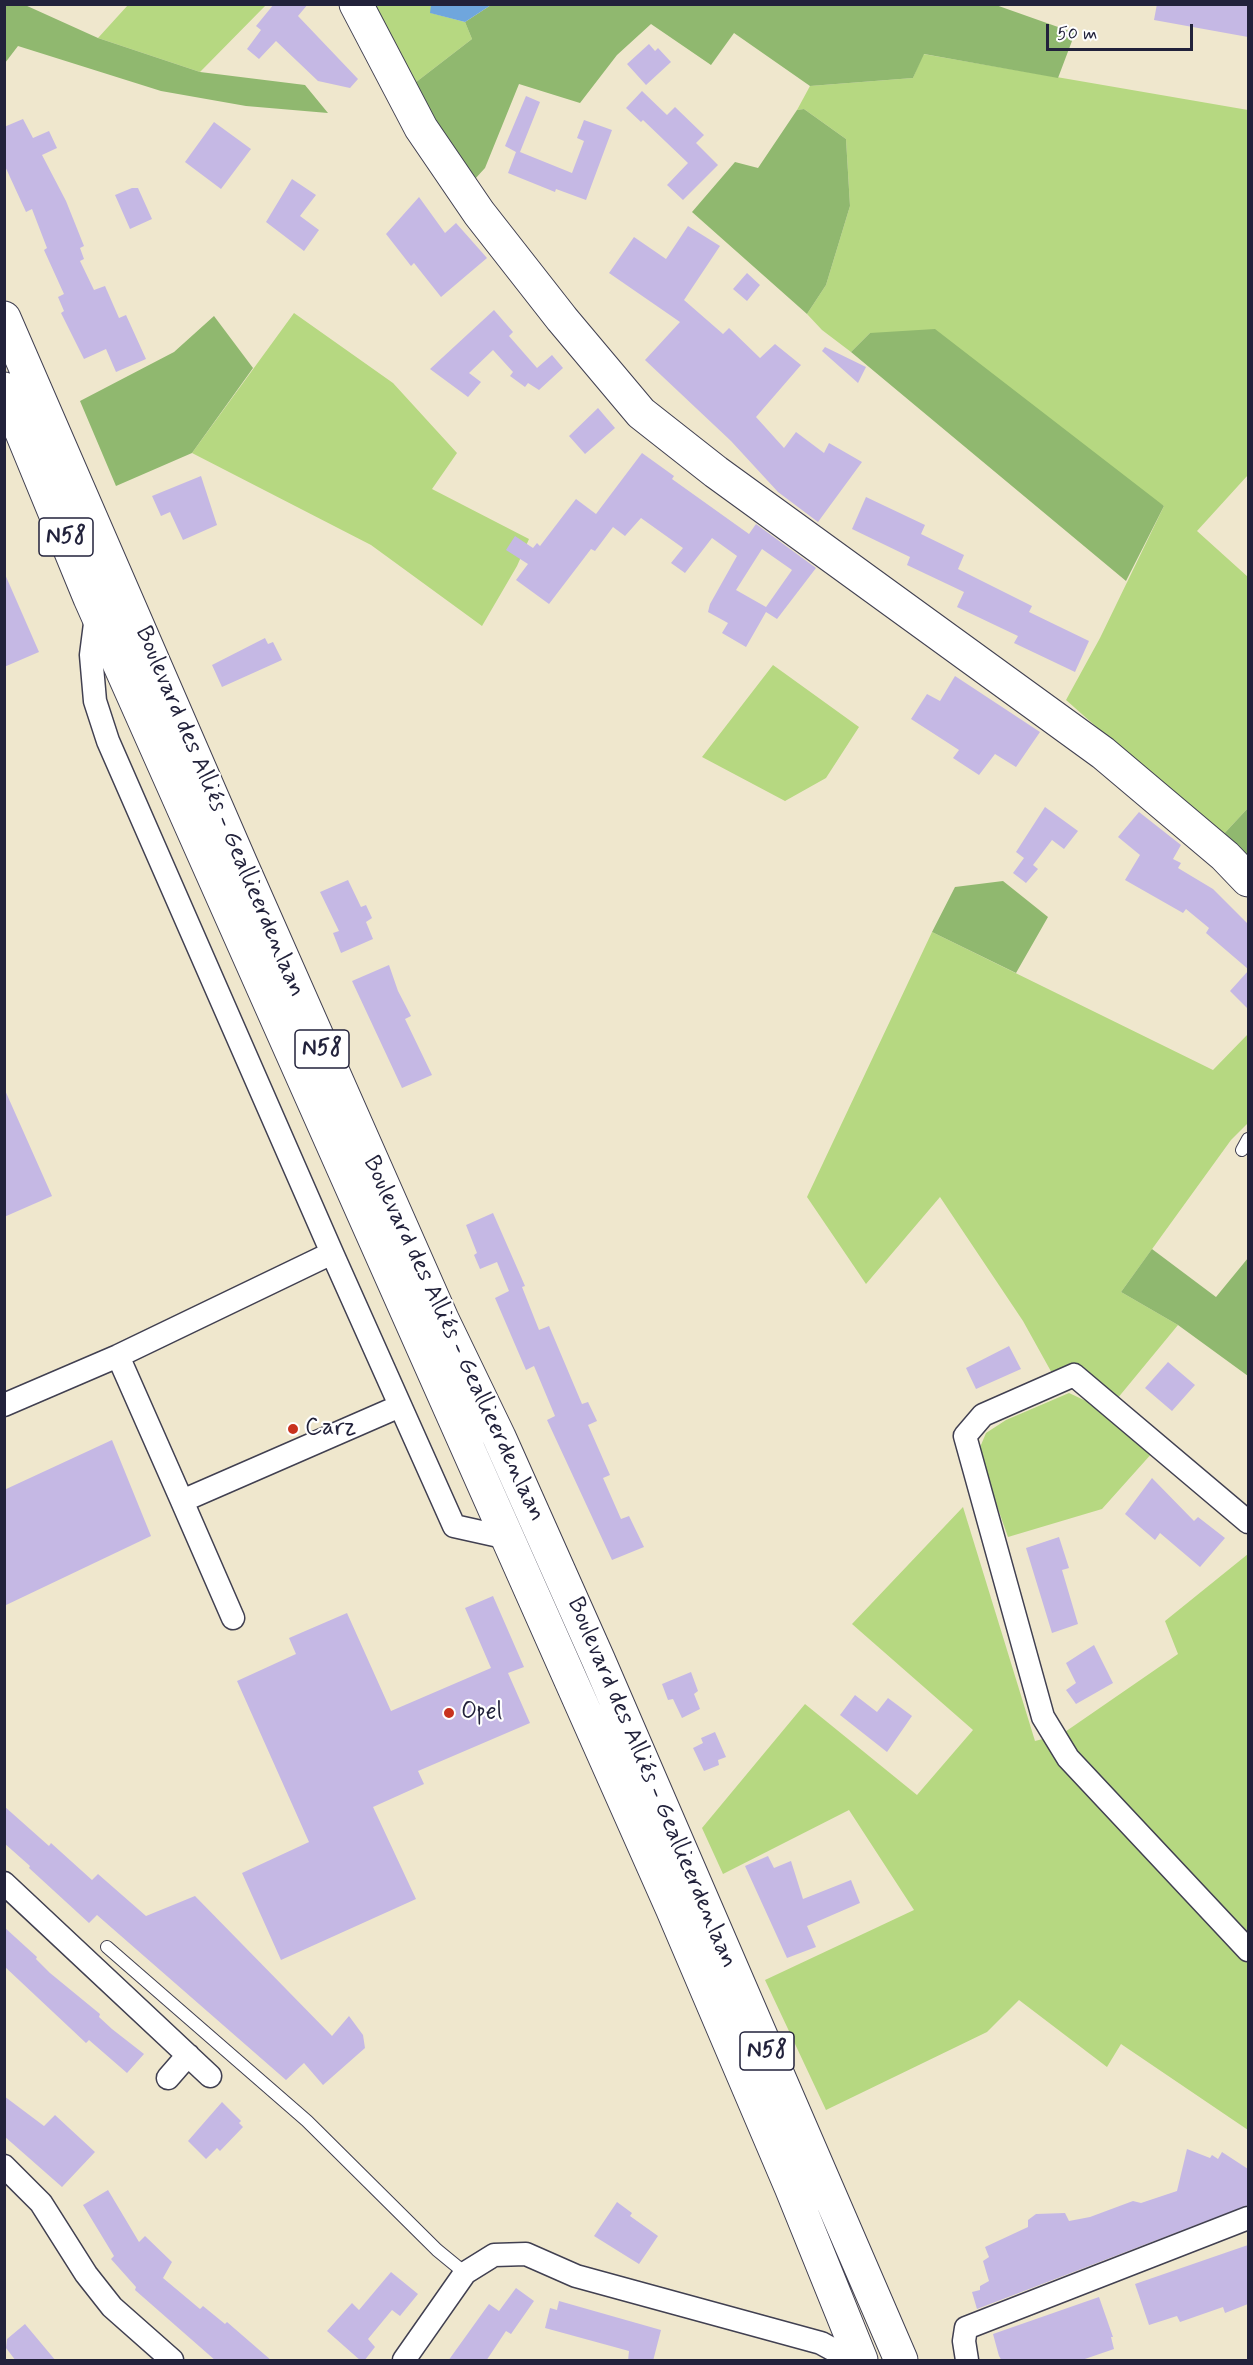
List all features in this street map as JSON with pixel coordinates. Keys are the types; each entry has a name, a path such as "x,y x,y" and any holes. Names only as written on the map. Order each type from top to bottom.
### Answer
{"main road":[{"path":"356,4 421,128 478,213 561,319 641,413 744,492 1103,753 1225,856 1248,880"},
{"name":"Boulevard des Alliés - Geallieerdenlaan","path":"4,318 413,1254 524,1532"},
{"name":"Boulevard des Alliés - Geallieerdenlaan","path":"4,389 97,612 524,1532 901,2361"},
{"name":"Boulevard des Alliés - Geallieerdenlaan","path":"583,1666 861,2361"}],"street":[{"path":"97,612 91,655 95,701 108,741 332,1254 454,1526 524,1532"},
{"path":"4,1405 118,1356 332,1254"},
{"path":"118,1356 233,1618"},
{"path":"1248,1522 1074,1375 982,1415 965,1436 1043,1717 1068,1758 1248,1950"},
{"path":"182,1501 400,1406"},
{"path":"4,1883 210,2076"},
{"path":"168,2078 188,2055"},
{"path":"4,2166 41,2203 86,2274 112,2307 172,2361"},
{"path":"967,2361 964,2341 966,2328 1248,2218"},
{"path":"404,2361 465,2273 494,2255 526,2254 576,2276 821,2343 852,2361"}],"lane":[{"path":"1242,1150 1248,1138"},
{"path":"107,1947 307,2121 437,2250 465,2273"}],"green space":[{"path":"5,4 25,5 98,38 200,72 305,85 328,113 246,106 161,91 18,46 5,63"},
{"path":"993,4 1075,33 1058,78 924,54 913,78 810,86 734,33 711,65 651,24 617,55 580,103 519,84 485,168 474,180 411,86 472,39 465,22 491,5"},
{"path":"128,5 266,5 200,72 98,38"},
{"path":"372,5 431,5 431,13 465,22 472,39 411,86"},
{"path":"923,54 1248,110 1248,475 1197,531 1248,577 1248,808 1221,837 1066,700 1100,638 1164,506 870,333 851,352 822,330 807,314 826,285 850,206 846,139 804,109 797,110 810,86 913,78"},
{"path":"804,109 846,139 850,206 826,285 807,314 692,212 735,162 758,168 797,110"},
{"path":"294,313 393,383 457,453 432,489 529,539 517,566 482,626 371,545 192,453"},
{"path":"214,316 253,368 192,453 116,486 80,401 174,352"},
{"path":"935,329 1164,506 1126,581 851,352 870,333"},
{"path":"773,665 859,727 826,778 785,801 702,757"},
{"path":"1248,808 1248,868 1221,837"},
{"path":"1003,881 1048,917 1016,973 932,932 955,887"},
{"path":"932,932 1213,1070 1248,1034 1248,1123 1231,1140 1121,1292 1178,1325 1117,1399 1053,1375 1023,1321 940,1197 866,1284 807,1197"},
{"path":"1152,1249 1216,1297 1248,1258 1248,1376 1178,1325 1121,1292"},
{"path":"1069,1393 1099,1407 1153,1452 1102,1509 1008,1537 978,1452 986,1433 1006,1420"},
{"path":"963,1507 1035,1741 1062,1734 1178,1654 1165,1621 1248,1554 1248,2130 1121,2044 1107,2067 1019,2000 987,2032 826,2110 765,1980 914,1910 849,1810 723,1874 702,1828 805,1704 917,1795 973,1730 852,1624"}],"water":[{"path":"431,4 491,5 465,22 430,13"}],"building":[{"path":"274,4 308,4 298,16 358,79 350,88 318,81 276,41 259,59 247,49 261,30 256,26"},
{"path":"1157,4 1248,4 1248,37 1154,20"},
{"path":"649,44 655,51 658,48 671,62 646,85 627,64"},
{"path":"642,91 667,115 675,107 704,135 696,143 718,165 683,200 667,185 688,163 643,120 641,122 626,108"},
{"path":"526,96 540,102 520,152 572,173 584,141 577,138 584,120 612,130 586,200 556,189 555,192 508,173 516,152 505,146"},
{"path":"23,119 33,138 49,131 57,148 42,155 66,201 84,246 80,248 84,259 80,261 94,290 105,286 119,318 126,315 146,359 116,372 106,349 84,359 61,313 64,311 58,297 64,294 44,250 47,248 32,209 26,212 4,164 4,127"},
{"path":"214,122 251,149 221,189 185,162"},
{"path":"292,179 316,195 300,216 319,230 304,251 266,222"},
{"path":"138,188 152,219 130,229 115,195"},
{"path":"419,197 445,233 456,223 487,258 441,297 414,263 411,266 386,234"},
{"path":"688,226 720,246 684,300 723,334 729,328 760,358 775,344 801,365 756,417 784,448 796,432 824,453 829,443 862,462 818,522 778,492 731,441 645,360 680,322 609,273 634,237 666,259"},
{"path":"747,273 760,285 747,301 733,289"},
{"path":"494,310 513,332 509,336 537,368 552,355 563,368 539,390 528,383 525,387 510,376 513,372 493,350 469,373 481,382 468,397 430,369"},
{"path":"825,347 866,367 858,383 822,351"},
{"path":"598,408 615,428 585,454 569,436"},
{"path":"642,453 674,476 672,479 749,534 756,524 816,568 777,619 766,612 746,647 722,633 728,623 708,612 710,604 737,556 712,538 685,573 671,563 683,548 641,518 625,536 613,527 595,551 591,549 549,604 516,580 528,564 506,550 515,536 533,548 537,543 540,546 576,499 596,514","holes":["762,549 792,570 766,607 736,590"]},
{"path":"201,476 217,525 183,540 170,512 161,516 152,496"},
{"path":"866,497 925,525 921,534 964,555 958,569 1032,606 1029,612 1089,641 1075,672 1014,643 1018,636 957,607 964,592 907,565 910,557 852,529"},
{"path":"4,572 39,652 4,667"},
{"path":"265,638 268,644 273,642 282,660 222,687 212,665"},
{"path":"955,676 1040,732 1016,767 995,754 979,775 953,758 959,750 911,719 927,694 940,701"},
{"path":"1045,807 1078,831 1064,849 1052,840 1033,865 1038,869 1026,883 1013,873 1024,858 1016,852"},
{"path":"1139,812 1181,845 1173,859 1181,863 1178,868 1213,889 1248,924 1248,969 1206,933 1209,928 1186,909 1183,913 1125,880 1140,855 1118,837"},
{"path":"348,880 361,907 366,905 372,918 366,922 373,939 341,953 333,933 339,931 320,892"},
{"path":"389,965 398,991 411,1016 405,1019 432,1075 402,1088 352,981"},
{"path":"1248,971 1248,1009 1230,991"},
{"path":"4,1088 52,1196 4,1217"},
{"path":"493,1213 525,1286 522,1287 539,1330 549,1326 582,1404 588,1402 597,1421 588,1425 610,1475 603,1478 621,1519 629,1516 644,1547 612,1560 547,1420 555,1416 534,1366 526,1370 495,1298 509,1291 497,1262 480,1269 474,1255 477,1253 466,1225"},
{"path":"1009,1346 1021,1369 976,1389 966,1368"},
{"path":"1168,1362 1195,1385 1172,1411 1145,1388"},
{"path":"112,1440 151,1536 4,1606 4,1490"},
{"path":"1152,1478 1194,1521 1198,1517 1225,1538 1200,1567 1160,1533 1155,1540 1125,1514"},
{"path":"1059,1537 1069,1568 1062,1570 1078,1624 1052,1633 1026,1548"},
{"path":"493,1596 524,1667 508,1673 530,1723 418,1771 424,1784 373,1807 416,1899 281,1960 242,1873 309,1842 237,1681 296,1654 289,1638 347,1613 391,1711 491,1668 465,1608"},
{"path":"1094,1645 1113,1683 1076,1704 1066,1690 1076,1683 1066,1663"},
{"path":"691,1672 698,1691 694,1694 700,1709 682,1718 673,1699 668,1700 662,1684"},
{"path":"855,1695 877,1712 888,1698 912,1716 887,1752 840,1715"},
{"path":"715,1732 726,1757 718,1760 719,1765 704,1771 693,1748 703,1743 701,1738"},
{"path":"4,1806 49,1846 51,1843 92,1880 98,1874 146,1916 195,1896 332,2036 349,2016 363,2035 365,2048 323,2085 304,2063 286,2080 97,1915 89,1923 29,1868 30,1866 4,1843"},
{"path":"768,1856 774,1868 791,1861 803,1899 851,1880 860,1903 807,1926 816,1947 787,1958 745,1866"},
{"path":"4,1927 37,1957 36,1959 50,1973 100,2014 99,2017 112,2029 144,2054 127,2073 89,2040 86,2043 4,1966"},
{"path":"4,2096 44,2126 55,2115 95,2152 62,2187 4,2136"},
{"path":"222,2102 241,2121 239,2123 243,2127 220,2151 217,2148 206,2159 188,2141"},
{"path":"1187,2149 1210,2158 1212,2155 1218,2159 1222,2152 1248,2169 1248,2205 977,2309 972,2292 980,2290 980,2286 989,2281 983,2261 989,2257 985,2247 1028,2227 1028,2220 1036,2214 1065,2213 1069,2221 1090,2217 1133,2201 1141,2203 1177,2191"},
{"path":"108,2190 139,2242 145,2236 172,2262 163,2278 200,2309 203,2306 225,2324 227,2322 272,2361 216,2361 135,2290 136,2287 111,2259 114,2256 83,2205"},
{"path":"617,2202 632,2213 630,2216 658,2236 639,2264 594,2236"},
{"path":"1248,2245 1248,2304 1225,2313 1223,2307 1180,2322 1177,2316 1149,2325 1135,2284"},
{"path":"391,2272 418,2294 400,2316 392,2310 368,2339 375,2347 364,2361 361,2361 327,2331 352,2303 359,2310"},
{"path":"516,2288 534,2301 511,2334 506,2331 486,2361 448,2361 489,2304 499,2311"},
{"path":"1099,2297 1113,2337 1111,2337 1114,2349 1079,2361 1002,2361 993,2334"},
{"path":"559,2301 661,2330 653,2361 628,2361 629,2351 545,2328 550,2308 557,2310"},
{"path":"25,2324 56,2361 16,2361 6,2348 7,2339"}],"place":[{"name":"Carz","path":"293,1429"},
{"name":"Opel","path":"449,1713"}]}
